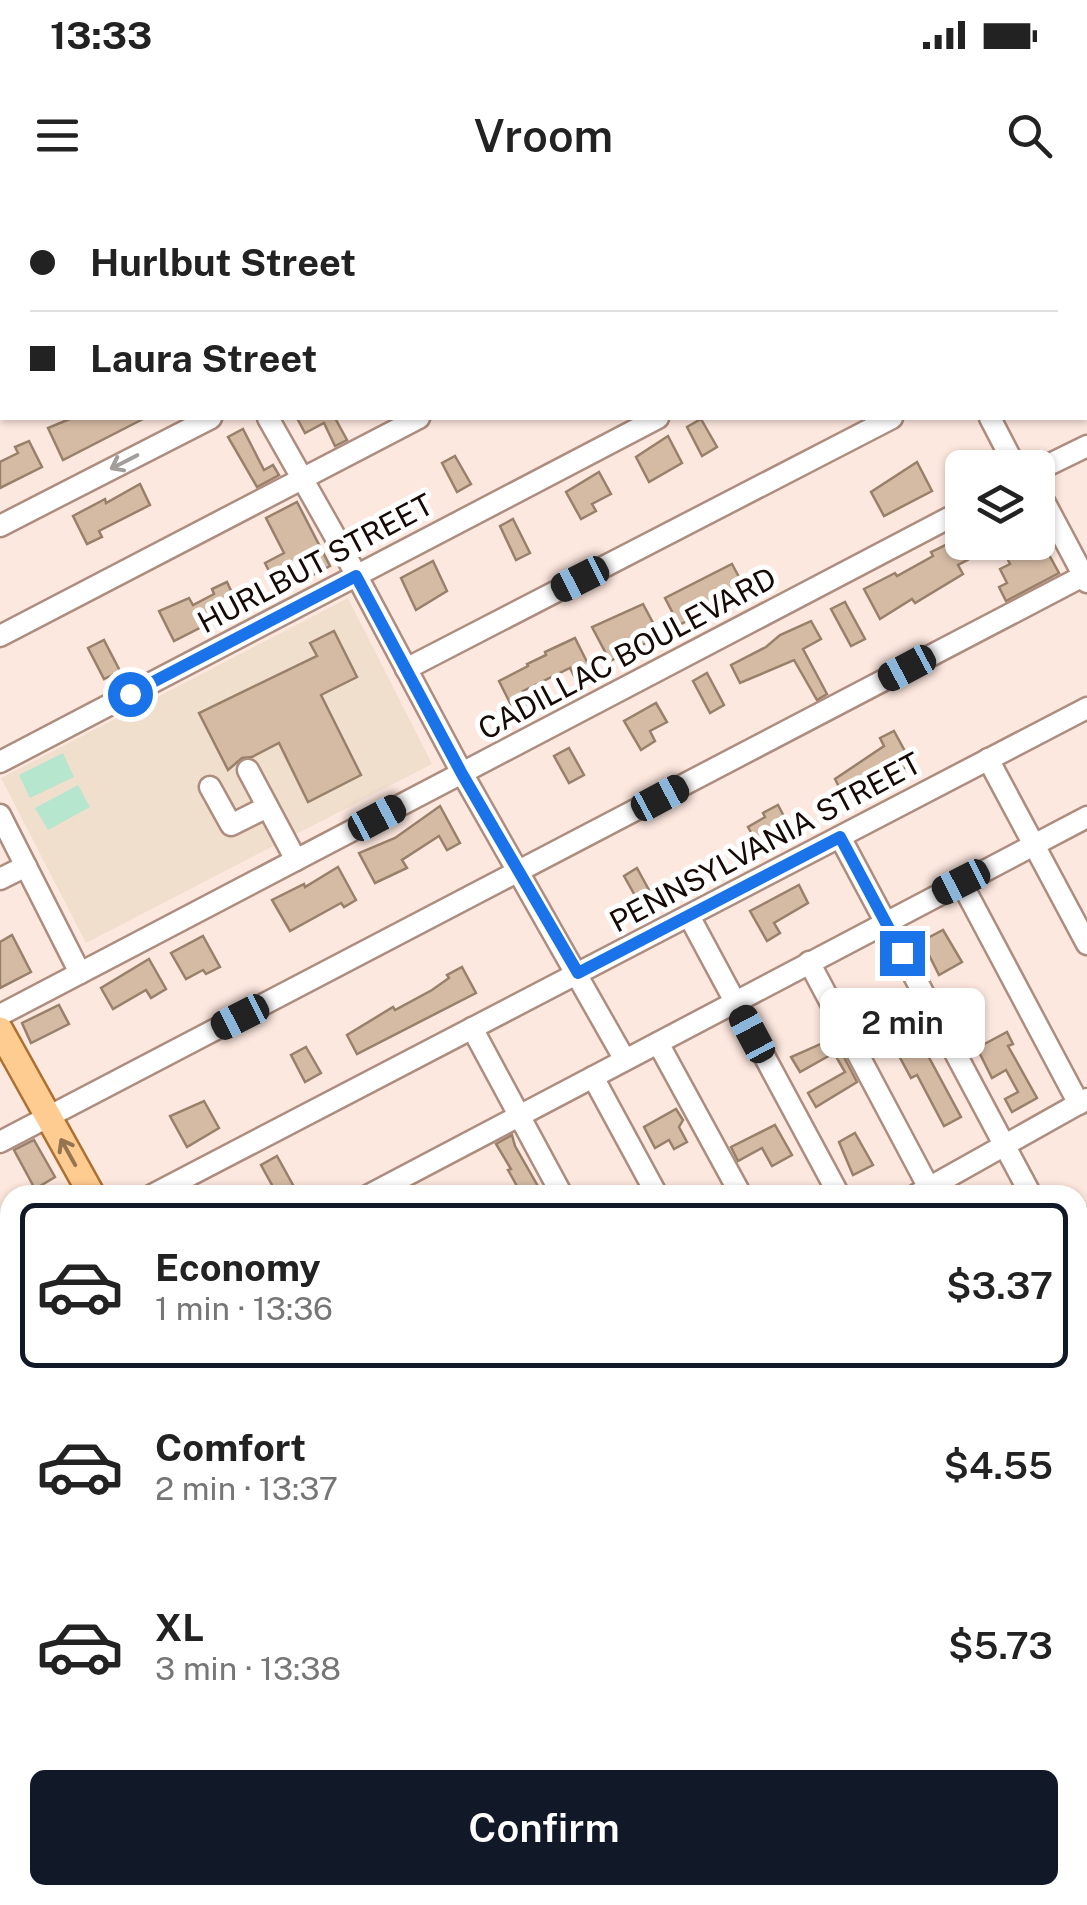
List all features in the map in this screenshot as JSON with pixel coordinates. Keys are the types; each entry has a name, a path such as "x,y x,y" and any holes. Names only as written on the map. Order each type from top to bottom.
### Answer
{"main road":[{"path":"0,1030 86,1185"}],"street":[{"path":"0,526 207,420"},
{"path":"269,420 462,774 625,1060"},
{"path":"0,636 415,420"},
{"name":"HURLBUT STREET","path":"0,762 654,420"},
{"path":"406,669 888,420"},
{"path":"991,420 1007,450"},
{"path":"1055,462 1087,446"},
{"name":"CADILLAC BOULEVARD","path":"0,1015 945,519"},
{"path":"0,1142 1086,578 1055,521"},
{"name":"PENNSYLVANIA STREET","path":"171,1185 1087,708"},
{"path":"988,759 1087,944"},
{"path":"248,770 296,860"},
{"path":"210,786 231,824 268,807"},
{"path":"0,815 80,973"},
{"path":"389,1185 1087,817"},
{"path":"840,837 1026,1185"},
{"path":"0,879 26,866"},
{"path":"942,1185 1004,1145 1083,1102 961,882"},
{"path":"689,916 833,1185"},
{"path":"809,962 934,1185"},
{"path":"472,1028 557,1185"},
{"path":"658,1043 735,1185"},
{"path":"594,1077 652,1185"}],"shaded area":[{"path":"348,598 432,764 86,943 1,778"}],"green space":[{"path":"63,753 74,777 30,798 19,775"},
{"path":"78,785 90,807 48,830 35,808"}],"building":[{"path":"67,420 141,420 63,460 48,428"},
{"path":"298,420 336,420 347,440 335,446 324,423 305,433"},
{"path":"702,420 717,447 702,456 687,427"},
{"path":"243,429 264,470 273,465 279,475 257,487 228,437"},
{"path":"668,436 682,463 649,482 636,457"},
{"path":"29,441 42,467 0,488 0,462 18,453 15,447"},
{"path":"455,456 471,484 457,492 442,463"},
{"path":"917,462 932,491 884,516 871,492"},
{"path":"599,472 611,494 592,504 596,511 581,519 566,492"},
{"path":"140,484 150,505 99,531 102,537 87,544 73,516"},
{"path":"297,502 330,566 311,576 309,571 277,587 265,563 284,553 266,518"},
{"path":"513,519 530,553 516,560 500,526"},
{"path":"945,545 945,560 968,560 958,565 963,574 880,619 864,589 895,573 897,576 933,556 931,552"},
{"path":"1008,560 1052,560 1059,573 1006,601 999,587 1007,583 1000,569 1010,564"},
{"path":"433,561 447,591 416,610 401,578"},
{"path":"732,564 746,590 679,625 665,598"},
{"path":"227,582 239,608 174,641 159,611 189,598 193,605"},
{"path":"845,602 865,639 851,646 831,609"},
{"path":"643,604 660,636 610,661 592,627"},
{"path":"811,621 821,639 803,649 827,694 817,700 794,660 740,683 731,665"},
{"path":"334,631 357,677 321,695 361,775 308,802 279,743 242,758 228,770 199,713 317,656 310,643"},
{"path":"575,638 591,670 575,678 570,668 523,691 529,704 514,711 499,681"},
{"path":"104,640 120,671 104,679 88,648"},
{"path":"707,673 724,705 710,713 693,681"},
{"path":"656,703 667,722 650,731 655,741 641,750 624,721"},
{"path":"894,731 912,764 846,801 835,779 884,746 880,738"},
{"path":"569,748 584,775 569,783 554,756"},
{"path":"778,805 789,826 757,843 748,827"},
{"path":"440,806 460,843 447,850 439,836 402,860 407,868 375,883 359,853 395,838"},
{"path":"338,867 356,900 344,907 341,903 290,931 272,900 304,884 305,887"},
{"path":"637,868 655,901 642,908 624,876"},
{"path":"799,885 808,903 774,923 780,933 767,941 750,911"},
{"path":"943,930 962,962 939,975 922,941"},
{"path":"12,935 31,972 0,988 0,942"},
{"path":"203,936 220,967 186,979 171,953"},
{"path":"149,959 166,989 151,998 146,990 113,1009 101,988"},
{"path":"462,967 476,993 357,1054 347,1035 393,1007 395,1010 432,990"},
{"path":"59,1005 69,1024 31,1043 22,1023"},
{"path":"912,1015 919,1029 909,1034 920,1055 926,1052 961,1117 944,1126 917,1075 911,1078 885,1030"},
{"path":"1007,1032 1013,1044 1008,1046 1037,1098 1012,1112 1005,1099 1018,1092 1006,1070 992,1078 977,1048"},
{"path":"834,1038 857,1082 816,1107 808,1093 845,1072 834,1053 800,1072 791,1057"},
{"path":"306,1047 321,1073 305,1082 291,1055"},
{"path":"204,1101 219,1128 187,1147 170,1116"},
{"path":"676,1109 683,1120 679,1127 687,1142 674,1149 669,1140 655,1148 644,1127"},
{"path":"775,1125 792,1155 772,1166 762,1148 738,1161 731,1147"},
{"path":"855,1133 873,1165 853,1175 839,1142"},
{"path":"512,1135 537,1185 516,1185 496,1144"},
{"path":"34,1140 55,1177 33,1185 14,1150"},
{"path":"277,1156 293,1185 272,1185 261,1165"}],"route":[{"path":"130,694 356,576 462,774 578,973 840,837 902,953"}]}
